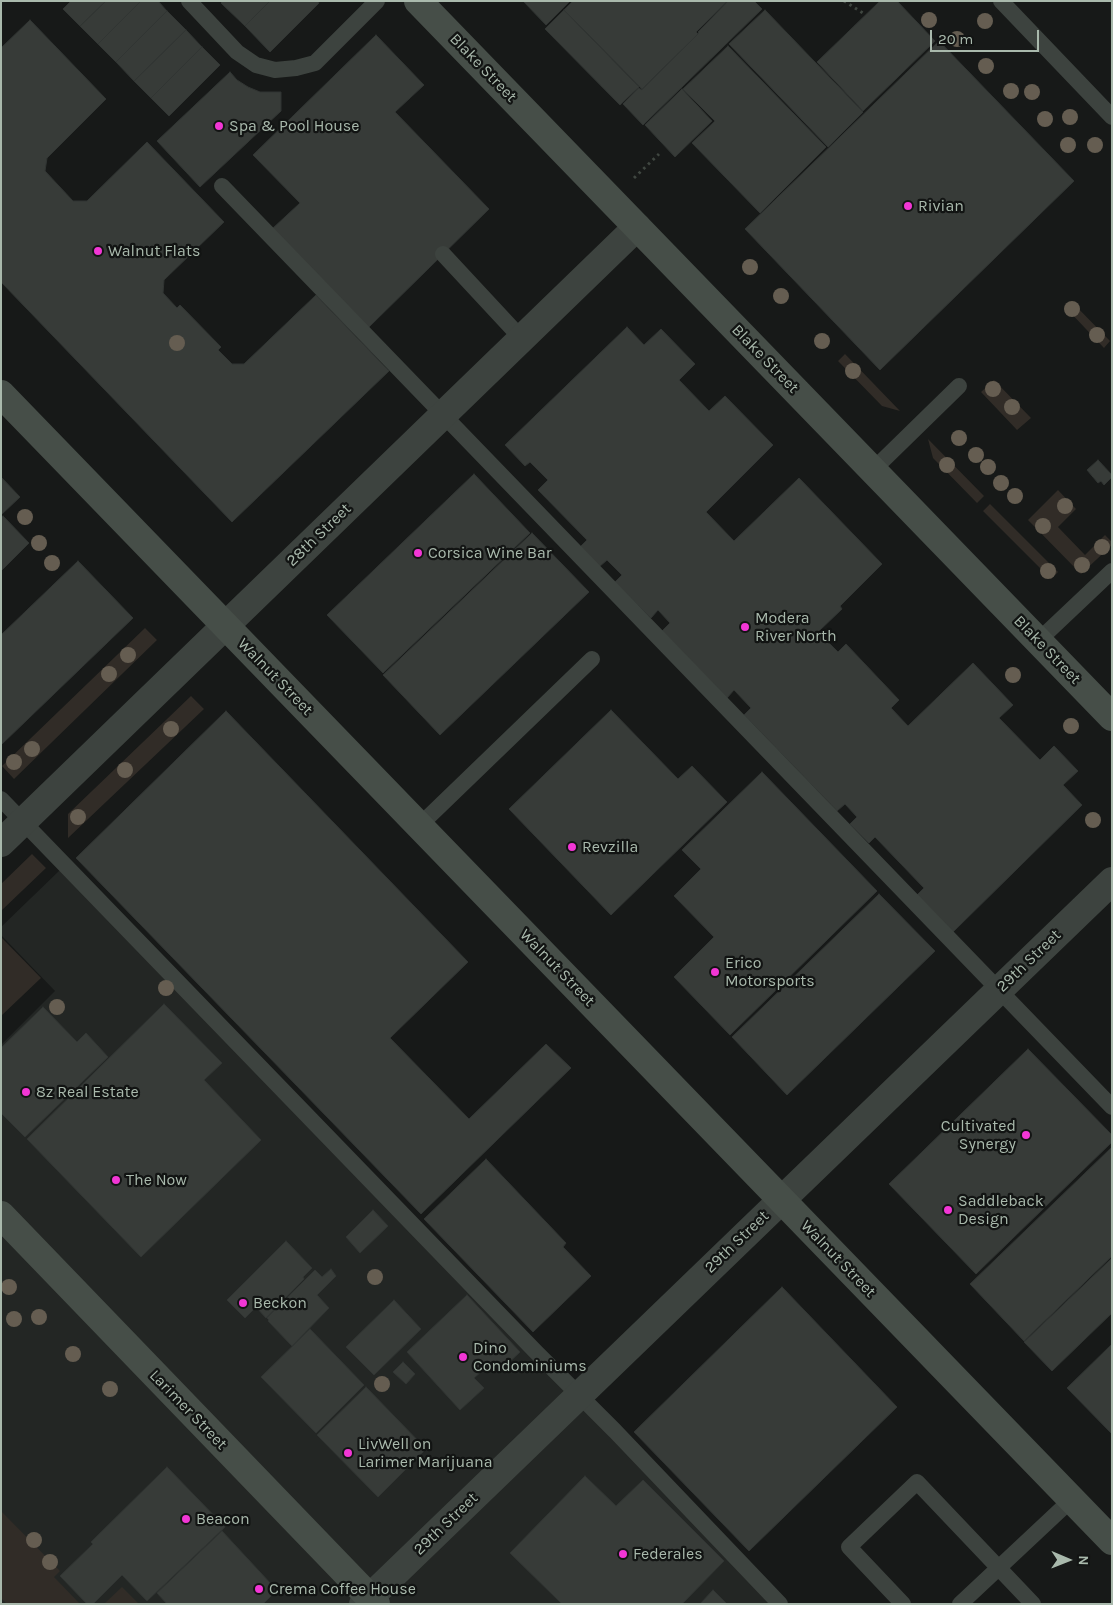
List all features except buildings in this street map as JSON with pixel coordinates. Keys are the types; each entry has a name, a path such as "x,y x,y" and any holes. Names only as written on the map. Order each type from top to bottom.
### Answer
{"street":[{"name":"Blake Street","path":"418,1 1112,717"},
{"name":"28th Street","path":"1,843 637,227"},
{"name":"Walnut Street","path":"1,394 1112,1541"},
{"name":"29th Street","path":"369,1602 578,1396 1112,881"},
{"name":"Larimer Street","path":"1,1216 369,1602"}],"lane":[{"path":"189,1 237,52 256,65 275,70 296,68 315,63 377,1"},
{"path":"1001,1 1112,117"},
{"path":"222,186 1112,1107"},
{"path":"443,254 522,339"},
{"path":"873,470 959,386"},
{"path":"1038,641 1112,570"},
{"path":"419,826 592,659"},
{"path":"1,799 578,1396 615,1431 780,1604"},
{"path":"903,1604 849,1547 917,1482 1033,1604"},
{"path":"960,1604 1071,1500"}],"path":[{"path":"844,1 866,15"}],"shaded area":[{"path":"1072,302 1110,341 1104,348 1066,308"},
{"path":"845,354 900,411 882,406 838,361"},
{"path":"994,380 1031,418 1017,430 981,392"},
{"path":"928,439 984,496 977,503 933,458"},
{"path":"1058,490 1076,509 1058,527 1085,555 1105,535 1112,542 1112,545 1081,574 1028,520"},
{"path":"990,504 1058,572 1051,579 983,511"},
{"path":"145,628 157,640 14,779 2,766"},
{"path":"191,696 204,709 68,838 68,814"},
{"path":"32,854 46,868 1,911 1,884"},
{"path":"60,870 777,1604 1,1604 1,1045 55,991 1,935 1,927"},
{"path":"1,937 41,978 1,1016"},
{"path":"1,1511 60,1571 54,1577 80,1604 7,1604 1,1598"},
{"path":"122,1587 139,1604 104,1604"}],"place":[{"name":"Spa & Pool House","path":"219,126"},
{"name":"Rivian","path":"908,206"},
{"name":"Walnut Flats","path":"98,251"},
{"name":"Corsica Wine Bar","path":"418,553"},
{"name":"Modera River North","path":"745,627"},
{"name":"Revzilla","path":"572,847"},
{"name":"Erico Motorsports","path":"715,972"},
{"name":"8z Real Estate","path":"26,1092"},
{"name":"Cultivated Synergy","path":"1026,1135"},
{"name":"The Now","path":"116,1180"},
{"name":"Saddleback Design","path":"948,1210"},
{"name":"Beckon","path":"243,1303"},
{"name":"Dino Condominiums","path":"463,1357"},
{"name":"LivWell on Larimer Marijuana","path":"348,1453"},
{"name":"Beacon","path":"186,1519"},
{"name":"Federales","path":"623,1554"},
{"name":"Crema Coffee House","path":"259,1589"}]}
